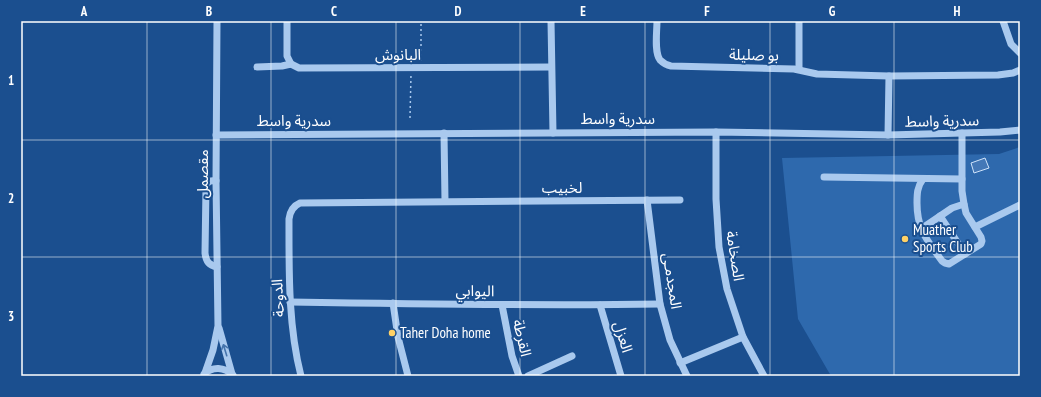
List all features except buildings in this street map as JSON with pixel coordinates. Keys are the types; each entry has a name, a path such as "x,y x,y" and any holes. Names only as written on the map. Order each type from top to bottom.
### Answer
{"street":[{"name":"مقصمل","path":"203,374 213,350 218,326 216,181 217,21"},
{"path":"257,67 282,66 291,64 287,56 287,21"},
{"path":"551,21 553,133"},
{"name":"بو صليلة","path":"657,21 658,55 660,60 671,66 799,70 817,74 889,76 998,75 1013,73 1020,70"},
{"path":"799,21 799,70"},
{"path":"1003,21 1011,44 1020,53"},
{"name":"البانوش","path":"291,64 303,69 551,67"},
{"path":"888,135 889,76"},
{"name":"سدرية واسط","path":"216,134 716,132 888,135 1000,132 1020,130"},
{"name":"الصخامة","path":"716,132 716,199 719,247 727,289 743,337 764,376"},
{"path":"444,133 445,202"},
{"path":"923,179 917,191 917,213 921,229 945,263 951,263 982,242 981,237 966,213 964,204 962,191 962,133"},
{"path":"824,177 962,179"},
{"path":"216,181 207,182 206,187 205,253 208,263 217,267"},
{"name":"المجدمـى","path":"647,200 660,304 670,340 687,376"},
{"name":"لخبيب","path":"289,219 289,214 295,205 305,202 680,200"},
{"path":"921,229 952,208 964,204"},
{"path":"975,227 1020,205"},
{"path":"940,216 965,254"},
{"name":"الدوحة","path":"289,219 290,302 297,362 301,376"},
{"name":"اليوابي","path":"290,302 502,305 660,304"},
{"path":"393,304 398,337 408,376"},
{"name":"القرطة","path":"502,305 512,356 519,376"},
{"name":"العزل","path":"600,305 621,376"},
{"name":"مقصمل","path":"218,326 233,375"},
{"path":"680,363 743,337"},
{"path":"528,376 572,356"},
{"path":"203,374 211,369 219,368 226,370 233,375"}],"path":[{"path":"421,21 421,68"},
{"path":"410,118 411,68"}],"shaded area":[{"name":"Muather Sports Club","path":"1020,147 1020,376 831,376 798,319 782,158 999,154"}],"place":[{"name":"Muather Sports Club","path":"905,239"},
{"name":"Taher Doha home","path":"392,333"}]}
